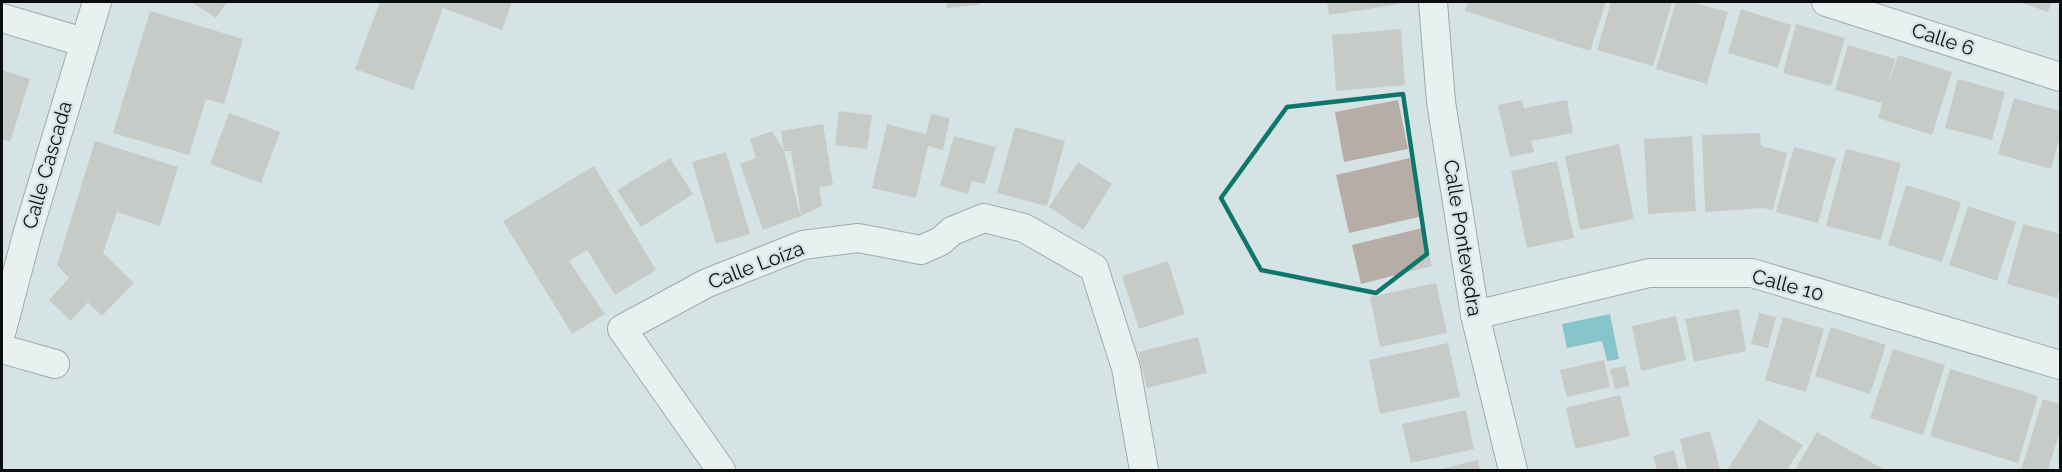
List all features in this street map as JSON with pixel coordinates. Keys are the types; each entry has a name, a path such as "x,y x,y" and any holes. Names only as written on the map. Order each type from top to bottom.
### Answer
{"street":[{"name":"Calle Cascada","path":"2,330 83,42 97,2"},
{"name":"Calle Pontevedra","path":"1433,2 1441,102 1475,315 1513,471"},
{"name":"Calle 6","path":"1826,2 2061,77"},
{"path":"2,18 83,42"},
{"name":"Calle Loíza","path":"721,471 622,329 707,283 803,245 858,238 921,250 941,241 952,231 984,218 1024,228 1094,268 1126,368 1144,471"},
{"name":"Calle 10","path":"1475,315 1649,273 1752,273 2061,365"},
{"path":"2,349 55,364"}],"highlighted area":[{"path":"1403,94 1427,254 1376,293 1261,270 1221,198 1287,107"}],"water":[{"path":"1610,314 1619,359 1607,361 1602,341 1567,348 1562,324"}],"building":[{"path":"191,2 227,2 216,18"},
{"path":"380,2 512,2 502,30 443,8 413,90 355,69"},
{"path":"947,2 979,2 980,5 947,8"},
{"path":"1327,2 1400,2 1400,4 1329,15"},
{"path":"1468,2 1606,2 1590,51 1465,11"},
{"path":"1611,2 1672,2 1653,66 1597,50"},
{"path":"1676,2 1691,2 1728,12 1707,84 1656,69"},
{"path":"2019,2 2052,2 2048,12"},
{"path":"1741,9 1791,25 1778,68 1728,53"},
{"path":"150,11 243,39 224,104 206,99 189,155 113,133"},
{"path":"1796,24 1845,38 1831,86 1783,73"},
{"path":"1401,29 1405,85 1336,91 1332,35"},
{"path":"1848,45 1895,59 1888,86 1898,55 1952,72 1932,135 1878,118 1882,103 1835,90"},
{"path":"2,70 30,79 10,142 2,139"},
{"path":"1958,79 2005,92 1992,140 1945,128"},
{"path":"2014,98 2060,111 2060,136 2051,169 1998,154"},
{"path":"1398,100 1408,149 1344,162 1335,112"},
{"path":"1522,100 1524,108 1567,100 1573,133 1531,141 1534,152 1510,157 1498,105"},
{"path":"839,111 872,115 867,149 835,145"},
{"path":"229,113 280,132 261,183 210,164"},
{"path":"931,114 950,118 943,150 928,146 916,198 872,188 887,124 926,134"},
{"path":"823,124 833,185 819,187 822,206 763,230 740,164 756,158 750,139 772,131 784,151 781,131","holes":["784,151 791,151 801,214"]},
{"path":"1015,127 1065,141 1047,206 997,193"},
{"path":"1760,133 1761,146 1787,153 1773,210 1763,208 1705,212 1702,135"},
{"path":"954,136 996,147 985,184 972,181 968,194 940,186"},
{"path":"1692,136 1696,211 1648,214 1644,139"},
{"path":"95,141 178,167 160,226 117,212 103,253 134,283 102,316 88,302 71,321 49,300 69,278 57,265"},
{"path":"1619,144 1634,219 1580,230 1565,156"},
{"path":"1794,147 1836,158 1818,223 1776,212"},
{"path":"1846,149 1901,163 1881,240 1826,226"},
{"path":"726,152 750,234 716,244 692,162"},
{"path":"670,158 693,194 641,227 617,190"},
{"path":"1410,158 1423,216 1349,233 1336,175"},
{"path":"1557,161 1574,238 1527,248 1511,171"},
{"path":"1078,162 1112,184 1083,230 1049,207"},
{"path":"594,166 656,270 615,295 587,250 569,261 605,314 572,334 503,221"},
{"path":"1906,185 1961,202 1942,262 1888,245"},
{"path":"1968,206 2016,222 1997,281 1949,265"},
{"path":"2023,224 2060,234 2060,286 2057,298 2007,284"},
{"path":"1422,228 1432,266 1361,284 1352,245"},
{"path":"1168,261 1185,314 1139,329 1122,276"},
{"path":"1436,283 1447,333 1380,347 1370,297"},
{"path":"1739,309 1746,351 1694,362 1685,319"},
{"path":"1759,313 1776,317 1768,348 1751,344"},
{"path":"1676,316 1686,360 1641,371 1632,326"},
{"path":"1783,317 1824,329 1806,392 1765,380"},
{"path":"1831,327 1886,345 1870,394 1815,376"},
{"path":"1198,337 1207,373 1147,388 1138,352"},
{"path":"1448,343 1460,397 1380,414 1369,360"},
{"path":"1893,349 1945,365 1923,435 1870,418"},
{"path":"1604,360 1610,387 1567,397 1560,370"},
{"path":"1625,366 1630,386 1615,389 1610,369"},
{"path":"1950,369 2038,396 2018,463 1930,436"},
{"path":"1620,395 1630,436 1575,449 1566,408"},
{"path":"2043,399 2060,404 2060,431 2048,470 2021,470"},
{"path":"1466,410 1474,449 1411,463 1402,424"},
{"path":"1759,419 1803,445 1787,470 1728,469"},
{"path":"1710,431 1720,470 1687,470 1680,439"},
{"path":"1817,432 1885,470 1795,470"},
{"path":"1674,450 1679,470 1657,470 1653,456"},
{"path":"1478,460 1480,470 1437,470"}]}
